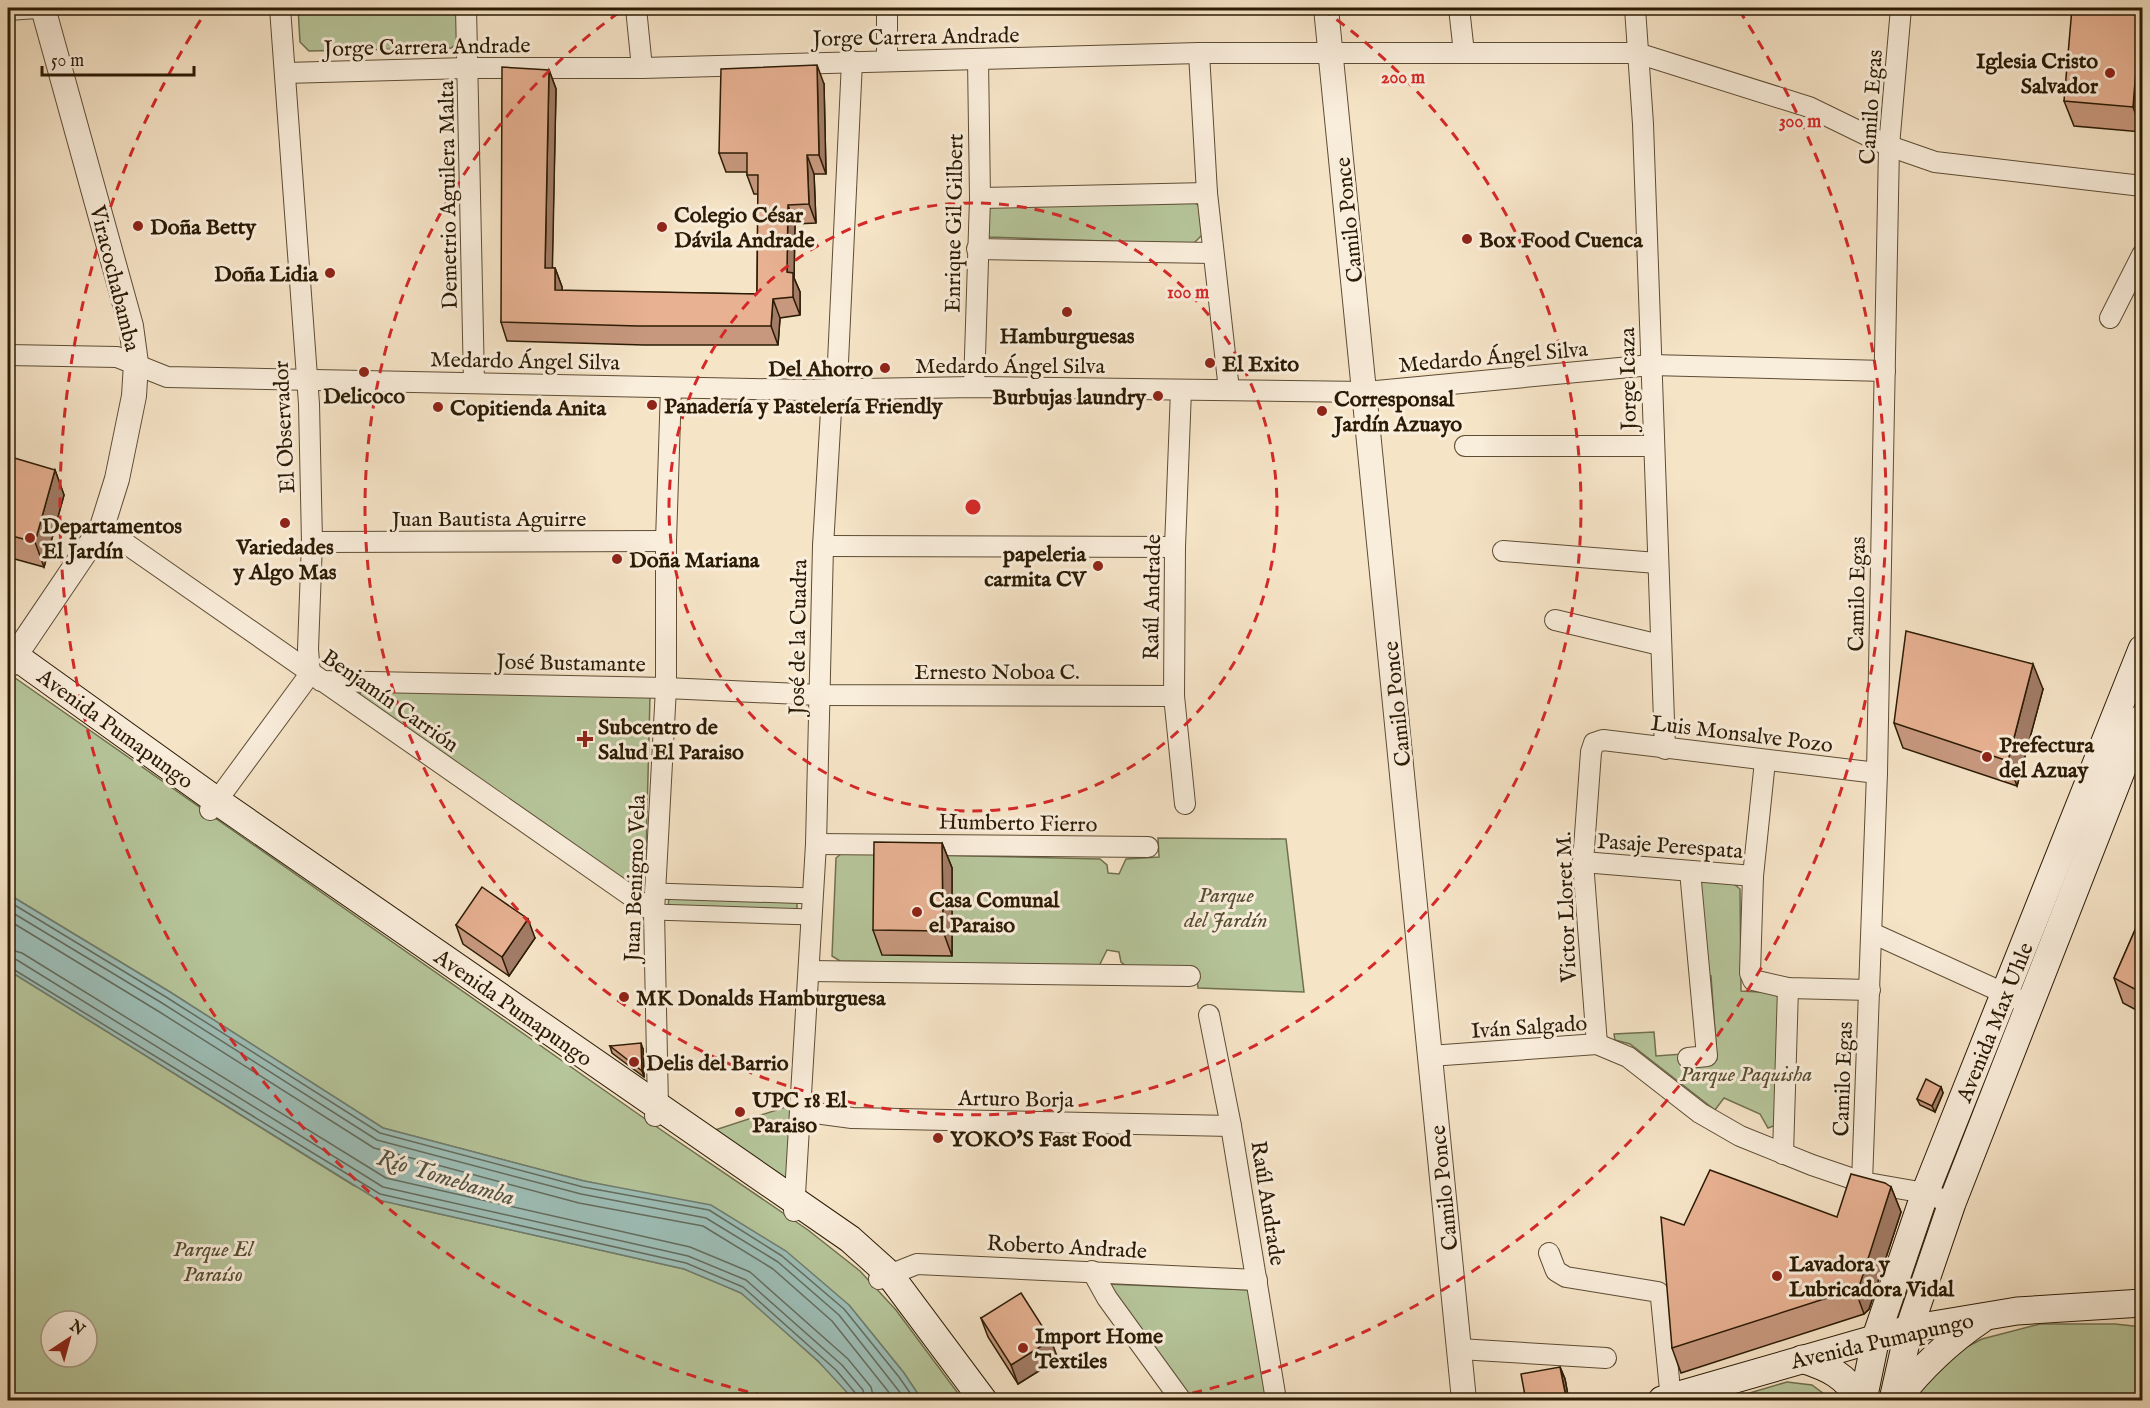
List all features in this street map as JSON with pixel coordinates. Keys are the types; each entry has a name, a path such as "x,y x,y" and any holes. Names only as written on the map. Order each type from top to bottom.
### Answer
{"main road":[{"name":"Avenida Max Uhle","path":"1895,1401 1909,1329 2018,1000 2142,649"},
{"name":"Avenida Pumapungo","path":"10,658 213,806 795,1207 850,1239 884,1276 983,1401"},
{"name":"Avenida Max Uhle","path":"1863,1401 1876,1337 1925,1193 2018,1000 2142,718"},
{"name":"Avenida Pumapungo","path":"1668,1400 1909,1329 1988,1315 2070,1306 2142,1303"},
{"path":"1895,1401 1931,1359 1958,1335 1988,1315"},
{"path":"1802,1359 1832,1369 1849,1383 1863,1401"}],"street":[{"path":"8,10 37,8"},
{"name":"Viracochabamba","path":"10,658 102,526 129,429 136,363 131,326 43,8"},
{"name":"El Observador","path":"280,8 305,380 309,404 312,542 308,649 316,677"},
{"name":"Demetrio Aguilera Malta","path":"466,8 474,382"},
{"path":"636,8 642,68"},
{"path":"887,8 887,59"},
{"name":"Camilo Ponce","path":"1326,8 1366,392 1464,1401"},
{"path":"1459,8 1464,53"},
{"name":"Jorge Icaza","path":"1635,8 1643,124 1665,749"},
{"name":"Camilo Egas","path":"1862,1182 1872,933 1889,147 1901,8"},
{"name":"Jorge Carrera Andrade","path":"285,73 468,68 642,68 887,59 1331,51 1637,53 1809,107 1889,147 1935,162 2142,186"},
{"path":"1200,53 1207,193 1228,390"},
{"name":"Enrique Gil Gilbert","path":"974,387 980,198 978,59"},
{"name":"José de la Cuadra","path":"795,1207 814,896 823,546 833,390 838,362 852,61"},
{"path":"980,198 1207,193"},
{"path":"977,249 1213,253"},
{"path":"2110,318 2142,255"},
{"name":"Medardo Ángel Silva","path":"8,355 117,357 167,377 833,390 974,387 1366,392 1651,365 1885,371"},
{"name":"Juan Benigno Vela","path":"657,1112 654,912 666,688 666,541 671,388"},
{"name":"Raúl Andrade","path":"1181,390 1175,547 1174,696 1185,804"},
{"path":"1465,446 1653,446"},
{"name":"Benjamín Carrión","path":"102,526 654,912"},
{"name":"Juan Bautista Aguirre","path":"312,542 666,541"},
{"path":"823,546 1175,547"},
{"path":"1503,551 1657,563"},
{"path":"1555,620 1660,645"},
{"path":"213,806 316,677"},
{"name":"José Bustamante","path":"316,677 820,695"},
{"name":"Ernesto Noboa C.","path":"820,695 1174,696"},
{"name":"Luis Monsalve Pozo","path":"1603,740 1876,773"},
{"name":"Victor Lloret M.","path":"1597,1044 1583,862 1591,752 1594,743 1603,740"},
{"path":"1765,761 1753,876 1750,974 1758,984 1788,988 1870,990"},
{"name":"Humberto Fierro","path":"816,844 1148,847"},
{"name":"Pasaje Perespata","path":"1583,862 1753,876"},
{"path":"1688,1058 1707,1056 1690,871"},
{"path":"656,891 814,896"},
{"path":"654,912 812,917"},
{"path":"1872,933 2018,1000"},
{"path":"810,971 1190,976"},
{"path":"1783,1154 1788,988"},
{"name":"Raúl Andrade","path":"1209,1015 1231,1126 1276,1401"},
{"name":"Iván Salgado","path":"1430,1056 1597,1044 1628,1057 1700,1113 1740,1136 1862,1182 1925,1193 1952,1203"},
{"name":"Arturo Borja","path":"800,1111 852,1118 1231,1126"},
{"path":"1549,1253 1556,1271 1566,1277 1658,1292 1661,1298 1668,1400"},
{"name":"Roberto Andrade","path":"884,1276 917,1264 1257,1280"},
{"path":"1092,1271 1107,1298 1180,1401"},
{"path":"1459,1349 1606,1358"}],"green space":[{"path":"298,8 461,8 459,42 451,48 309,51 300,42"},
{"path":"1195,203 1199,206 1202,235 1193,244 988,237 989,207"},
{"path":"8,673 651,1123 808,1230 860,1271 896,1310 963,1400 922,1400 904,1373 849,1305 641,1193 584,1181 383,1128 170,992 8,894"},
{"path":"362,689 650,696 645,896 359,696"},
{"name":"Parque del Jardín","path":"1158,838 1286,839 1304,992 1198,988 1196,968 1126,966 1121,962 1119,952 1107,950 1099,966 840,961 832,956 836,858 842,853 1100,859 1107,865 1108,873 1119,874 1126,859 1159,857"},
{"name":"Parque Paquisha","path":"1695,879 1734,884 1740,889 1741,991 1779,993 1776,1125 1768,1128 1760,1114 1724,1098 1715,1110 1630,1044 1615,1040 1614,1034 1654,1032 1656,1056 1683,1054 1685,1061 1717,1059 1711,976 1700,974"},
{"path":"669,892 797,895 797,917 668,913"},
{"name":"Parque El Paraíso","path":"8,970 353,1185 400,1205 684,1269 741,1293 832,1374 854,1400 8,1400"},
{"path":"798,1103 787,1181 715,1130"},
{"path":"1107,1284 1251,1290 1269,1393 1231,1400 1187,1400"},
{"path":"2040,1324 2115,1324 2142,1327 2142,1400 1911,1400 1955,1353 1982,1339"},
{"path":"1787,1382 1812,1385 1832,1400 1726,1400"}],"water":[{"name":"Río Tomebamba","path":"8,894 170,992 383,1128 584,1181 711,1205 786,1251 849,1305 904,1373 922,1400 854,1400 818,1361 741,1293 684,1269 378,1200 8,970"}],"building":[{"name":"Iglesia Cristo Salvador","path":"2072,8 2141,8 2133,107 2064,101"},
{"path":"817,65 819,155 807,155 809,204 788,205 787,272 793,273 793,297 773,299 771,326 638,326 501,322 502,67 549,70 545,268 555,268 555,290 757,294 758,175 747,175 747,153 719,153 721,69"},
{"path":"11,457 55,470 35,542 8,535 8,471"},
{"path":"1906,631 2033,664 2008,761 1894,723"},
{"name":"Casa Comunal el Paraiso","path":"874,842 942,843 943,931 873,930"},
{"path":"482,887 528,919 502,957 456,925"},
{"path":"2142,914 2142,993 2114,978"},
{"path":"641,1043 642,1071 610,1046"},
{"path":"1926,1079 1941,1087 1932,1106 1917,1099"},
{"name":"Lavadora y Lubricadora Vidal","path":"1710,1170 1837,1217 1851,1174 1885,1183 1891,1187 1860,1284 1855,1289 1672,1348 1661,1217 1684,1225"},
{"path":"1021,1293 1051,1340 1011,1365 981,1318"},
{"path":"1560,1367 1566,1397 1548,1401 1526,1401 1521,1374"}],"place":[{"name":"Iglesia Cristo Salvador","path":"2110,73"},
{"name":"Doña Betty","path":"138,226"},
{"name":"Colegio César Dávila Andrade","path":"662,227"},
{"name":"Box Food Cuenca","path":"1467,239"},
{"name":"Doña Lidia","path":"330,273"},
{"name":"Hamburguesas","path":"1067,312"},
{"name":"El Exito","path":"1210,363"},
{"name":"Del Ahorro","path":"885,368"},
{"name":"Delicoco","path":"364,372"},
{"name":"Burbujas laundry","path":"1158,396"},
{"name":"Panadería y Pastelería Friendly","path":"652,405"},
{"name":"Copitienda Anita","path":"438,407"},
{"name":"Corresponsal Jardín Azuayo","path":"1322,411"},
{"name":"Variedades y Algo Mas","path":"285,523"},
{"name":"Departamentos El Jardín","path":"30,538"},
{"name":"Doña Mariana","path":"617,559"},
{"name":"papeleria carmita CV","path":"1098,566"},
{"name":"Subcentro de Salud El Paraiso","path":"585,739"},
{"name":"Prefectura del Azuay","path":"1987,757"},
{"name":"Casa Comunal el Paraiso","path":"917,912"},
{"name":"MK Donalds Hamburguesa","path":"624,997"},
{"name":"Delis del Barrio","path":"634,1062"},
{"name":"UPC 18 El Paraiso","path":"740,1112"},
{"name":"YOKO'S Fast Food","path":"938,1138"},
{"name":"Lavadora y Lubricadora Vidal","path":"1777,1276"},
{"name":"Import Home Textiles","path":"1023,1348"}]}
